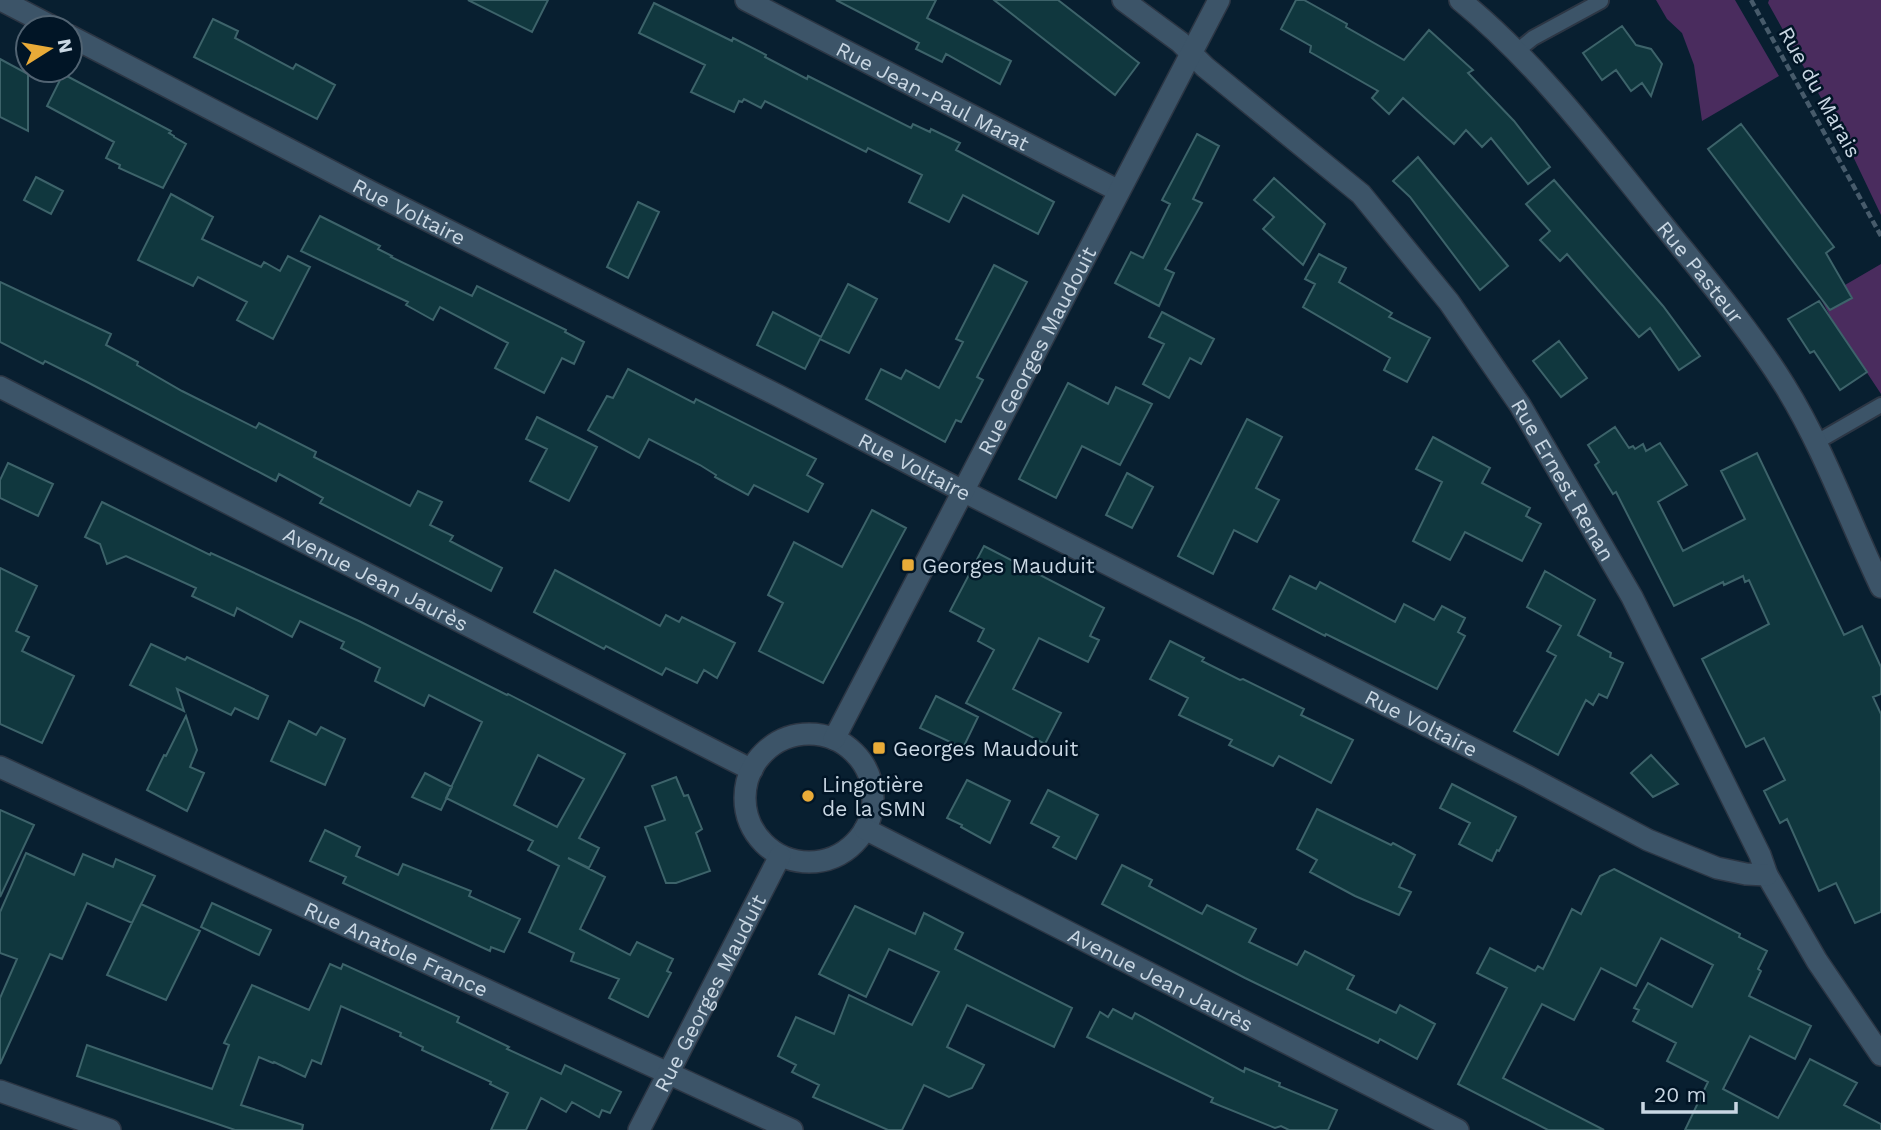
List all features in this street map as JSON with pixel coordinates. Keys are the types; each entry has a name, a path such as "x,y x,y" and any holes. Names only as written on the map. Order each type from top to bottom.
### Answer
{"street":[{"path":"1,0 28,14"},
{"name":"Rue Jean-Paul Marat","path":"746,0 1119,191"},
{"name":"Rue Ernest Renan","path":"1124,0 1180,42 1205,67 1361,194 1449,302 1520,405 1632,597 1760,855 1767,875 1817,961 1881,1055"},
{"name":"Rue Georges Maudouit","path":"834,739 1219,0"},
{"name":"Rue Pasteur","path":"1460,0 1533,67 1722,298 1785,386 1815,443 1881,587"},
{"name":"Rue Voltaire","path":"84,43 371,192 1527,776 1648,840 1717,868 1767,875"},
{"name":"Avenue Jean Jaurès","path":"0,387 752,770"},
{"path":"815,735 834,739 852,751 865,768 872,788 872,809 865,829 853,845 828,859 799,862 780,856 764,844 752,828 746,809 746,789 752,770 763,754 778,742 796,736 815,735"},
{"name":"Rue Anatole France","path":"0,767 792,1130"},
{"name":"Avenue Jean Jaurès","path":"865,829 1458,1130"},
{"name":"Rue Georges Mauduit","path":"639,1130 780,856"},
{"path":"0,1091 110,1130"}],"lane":[{"path":"1517,51 1533,38 1601,1"},
{"path":"1815,443 1881,405"}],"path":[{"name":"Rue du Marais","path":"1751,0 1881,236"}],"shaded area":[{"path":"1656,0 1735,0 1779,76 1702,121 1694,65 1682,33 1667,19"},
{"path":"1769,0 1881,0 1881,215 1849,148 1768,3"},
{"path":"1881,264 1881,394 1846,341 1821,319 1829,314 1821,299"}],"building":[{"path":"468,0 548,0 532,32"},
{"path":"836,0 936,0 927,18 1011,61 1000,84 946,54 942,62 916,49 919,43"},
{"path":"994,0 1058,0 1139,63 1115,95"},
{"path":"1296,0 1304,0 1404,60 1429,30 1473,70 1468,73 1514,121 1550,167 1528,184 1491,138 1482,147 1466,130 1454,144 1403,98 1389,114 1372,98 1378,91 1310,52 1311,46 1281,29"},
{"path":"654,3 732,41 733,38 807,79 808,76 911,128 913,124 930,132 931,129 960,143 956,150 1054,202 1038,234 963,195 949,222 909,202 922,175 868,148 866,152 765,101 761,108 744,99 739,101 734,112 691,92 705,65 639,33"},
{"path":"213,19 238,31 235,38 293,69 296,64 335,85 317,119 194,57"},
{"path":"1622,26 1636,45 1651,49 1662,64 1651,96 1642,83 1631,91 1616,70 1602,80 1583,53"},
{"path":"0,59 14,66 14,84 28,84 28,131 0,117"},
{"path":"58,84 82,84 171,131 169,133 186,144 163,188 119,168 120,165 106,158 114,142 47,106"},
{"path":"1741,124 1834,247 1826,253 1852,298 1830,310 1708,149"},
{"path":"1197,134 1219,146 1193,199 1202,203 1165,269 1174,273 1159,306 1115,283 1131,252 1143,258 1170,204 1162,200"},
{"path":"1418,157 1508,266 1480,290 1410,197 1393,181"},
{"path":"36,177 63,191 51,214 24,200"},
{"path":"1274,178 1325,224 1303,265 1263,229 1274,217 1254,200"},
{"path":"1554,180 1663,306 1700,356 1679,370 1650,328 1639,337 1567,254 1560,261 1540,240 1550,231 1526,204"},
{"path":"171,194 213,217 202,239 261,267 264,262 280,271 288,256 310,267 273,339 237,320 247,302 198,277 193,286 138,260"},
{"path":"638,202 659,212 628,278 607,267"},
{"path":"320,216 380,246 378,249 391,257 472,296 477,286 566,330 565,332 584,342 574,364 562,358 544,393 495,368 508,343 440,307 433,320 406,305 408,302 301,251"},
{"path":"1319,254 1346,268 1339,282 1392,313 1389,317 1430,338 1407,382 1384,370 1390,358 1303,307 1315,284 1305,279"},
{"path":"994,265 1027,282 977,377 983,380 961,422 956,420 945,442 866,399 881,369 901,379 906,370 939,388 963,342 956,339"},
{"path":"0,282 111,334 106,345 182,391 256,428 259,423 316,452 314,457 410,506 418,491 442,502 430,525 453,536 450,541 502,568 491,591 320,503 323,498 279,474 276,481 87,382 0,342"},
{"path":"848,284 877,299 849,353 820,339 805,369 757,345 773,312 821,337"},
{"path":"1819,301 1867,372 1840,390 1814,351 1810,353 1788,319"},
{"path":"1162,312 1214,339 1201,364 1190,358 1169,398 1143,384 1164,344 1149,337"},
{"path":"1559,341 1587,378 1561,397 1533,361"},
{"path":"628,369 694,403 696,399 816,459 807,475 823,484 808,512 754,485 748,495 715,477 716,475 700,465 649,439 639,458 588,430 607,396 613,398"},
{"path":"1068,383 1108,404 1116,387 1152,404 1120,465 1082,446 1056,498 1019,479"},
{"path":"537,417 597,447 569,501 530,481 547,449 526,439"},
{"path":"1247,419 1282,437 1256,488 1279,500 1257,542 1234,530 1213,574 1178,556"},
{"path":"1615,427 1629,448 1633,446 1635,449 1643,444 1646,451 1660,443 1687,485 1658,502 1683,551 1745,519 1721,471 1757,453 1844,635 1862,626 1881,667 1881,694 1873,697 1881,714 1881,912 1855,923 1836,883 1819,891 1787,819 1780,823 1764,791 1785,780 1764,738 1746,747 1702,659 1769,624 1749,580 1745,582 1743,576 1724,585 1723,582 1674,606 1616,492 1613,494 1595,465 1599,462 1588,445"},
{"path":"1433,437 1490,468 1482,483 1530,508 1526,516 1541,524 1522,561 1465,532 1450,560 1413,541 1442,482 1416,469"},
{"path":"8,463 53,484 38,516 0,498 0,480"},
{"path":"1127,473 1153,487 1132,528 1106,515"},
{"path":"102,502 210,555 211,553 361,622 625,754 579,838 599,848 589,868 568,858 605,877 580,929 630,955 637,942 673,959 667,971 671,973 648,1017 609,998 619,979 571,961 574,953 529,932 559,866 528,850 533,841 446,798 482,722 429,695 424,706 375,681 380,668 341,648 344,642 300,621 292,637 237,608 234,616 192,596 196,588 126,556 107,564 100,544 85,537","holes":["538,755 584,779 557,827 514,805"]},
{"path":"872,510 906,528 823,683 759,651 783,603 768,595 794,542 842,567"},
{"path":"984,546 1104,608 1090,636 1099,640 1088,662 1039,638 1013,689 1061,713 1045,744 966,703 994,650 978,641 984,629 950,611"},
{"path":"0,568 37,586 16,631 29,637 22,651 74,676 42,743 0,724"},
{"path":"555,570 660,626 666,615 679,622 682,617 735,643 717,678 704,670 697,683 666,668 662,675 606,646 604,649 534,612"},
{"path":"1545,571 1595,600 1578,635 1611,653 1610,657 1623,663 1607,698 1599,694 1593,705 1586,700 1558,755 1514,731 1556,656 1547,651 1561,626 1527,607"},
{"path":"1290,576 1316,589 1320,582 1395,622 1404,604 1434,620 1442,606 1465,618 1458,632 1465,636 1437,689 1273,609"},
{"path":"1170,641 1204,658 1202,661 1304,709 1301,715 1353,740 1331,783 1279,756 1273,766 1229,745 1232,740 1179,715 1188,698 1150,679"},
{"path":"151,644 185,660 187,657 268,696 258,719 235,708 231,715 177,689 184,711 130,685"},
{"path":"936,696 978,717 963,748 920,728"},
{"path":"186,716 197,750 190,767 204,773 187,811 147,790"},
{"path":"289,721 316,735 321,727 345,739 325,785 271,761"},
{"path":"1651,755 1678,784 1653,797 1631,773"},
{"path":"425,773 452,787 441,810 412,797"},
{"path":"676,777 684,796 688,795 702,829 696,833 710,871 676,883 666,883 645,827 665,820 652,786"},
{"path":"967,780 1010,801 990,843 947,818"},
{"path":"1452,784 1516,817 1492,861 1459,844 1470,823 1440,808"},
{"path":"1048,790 1098,815 1076,859 1053,847 1059,837 1031,823"},
{"path":"1317,809 1415,855 1399,887 1411,892 1399,915 1310,872 1317,860 1297,849"},
{"path":"0,810 34,825 0,897"},
{"path":"325,830 360,847 356,856 398,875 403,864 471,891 469,896 520,919 504,952 491,947 490,951 343,883 346,877 310,861"},
{"path":"26,853 74,875 83,854 113,867 116,859 155,876 132,923 87,903 62,959 50,954 0,1064 0,998 17,959 0,953 0,912"},
{"path":"1122,865 1152,880 1149,886 1202,914 1207,905 1256,929 1249,942 1297,965 1305,951 1354,976 1347,989 1396,1013 1400,1005 1435,1024 1417,1059 1380,1039 1378,1043 1245,978 1102,904"},
{"path":"1614,869 1740,934 1739,937 1767,951 1749,996 1811,1026 1795,1059 1750,1036 1723,1089 1778,1118 1810,1059 1857,1083 1844,1105 1881,1124 1881,1130 1685,1130 1708,1082 1667,1061 1676,1043 1633,1021 1639,1010 1634,1008 1648,983 1692,1007 1713,965 1661,938 1636,986 1601,968 1574,1020 1542,1004 1503,1078 1604,1130 1548,1130 1458,1084 1507,988 1477,973 1490,948 1535,971 1538,966 1543,969 1572,909 1581,914 1600,876"},
{"path":"212,903 271,930 259,955 201,927"},
{"path":"141,904 200,931 166,1000 107,975"},
{"path":"855,906 915,934 924,913 963,933 955,949 1072,1008 1054,1047 967,1005 947,1047 984,1065 972,1088 949,1097 924,1085 902,1130 888,1130 813,1097 819,1085 792,1072 796,1065 778,1056 796,1017 834,1034 849,995 912,1025 939,972 889,949 866,997 819,974"},
{"path":"330,964 341,969 343,964 459,1017 457,1022 561,1074 565,1065 621,1092 610,1113 602,1110 599,1117 572,1102 566,1112 541,1098 526,1130 491,1130 508,1093 490,1084 491,1082 422,1050 423,1047 400,1036 401,1033 341,1006 321,1064 312,1060 305,1077 259,1057 241,1105 303,1125 302,1130 235,1130 77,1076 87,1045 212,1089 229,1045 224,1043 252,985 309,1010"},
{"path":"1113,1009 1132,1019 1135,1013 1244,1072 1245,1068 1280,1083 1279,1086 1337,1110 1328,1130 1289,1130 1281,1126 1275,1128 1211,1102 1213,1098 1087,1037 1100,1012 1108,1017"}],"place":[{"name":"Georges Mauduit","path":"908,565"},
{"name":"Georges Maudouit","path":"879,748"},
{"name":"Lingotière de la SMN","path":"808,796"}]}
